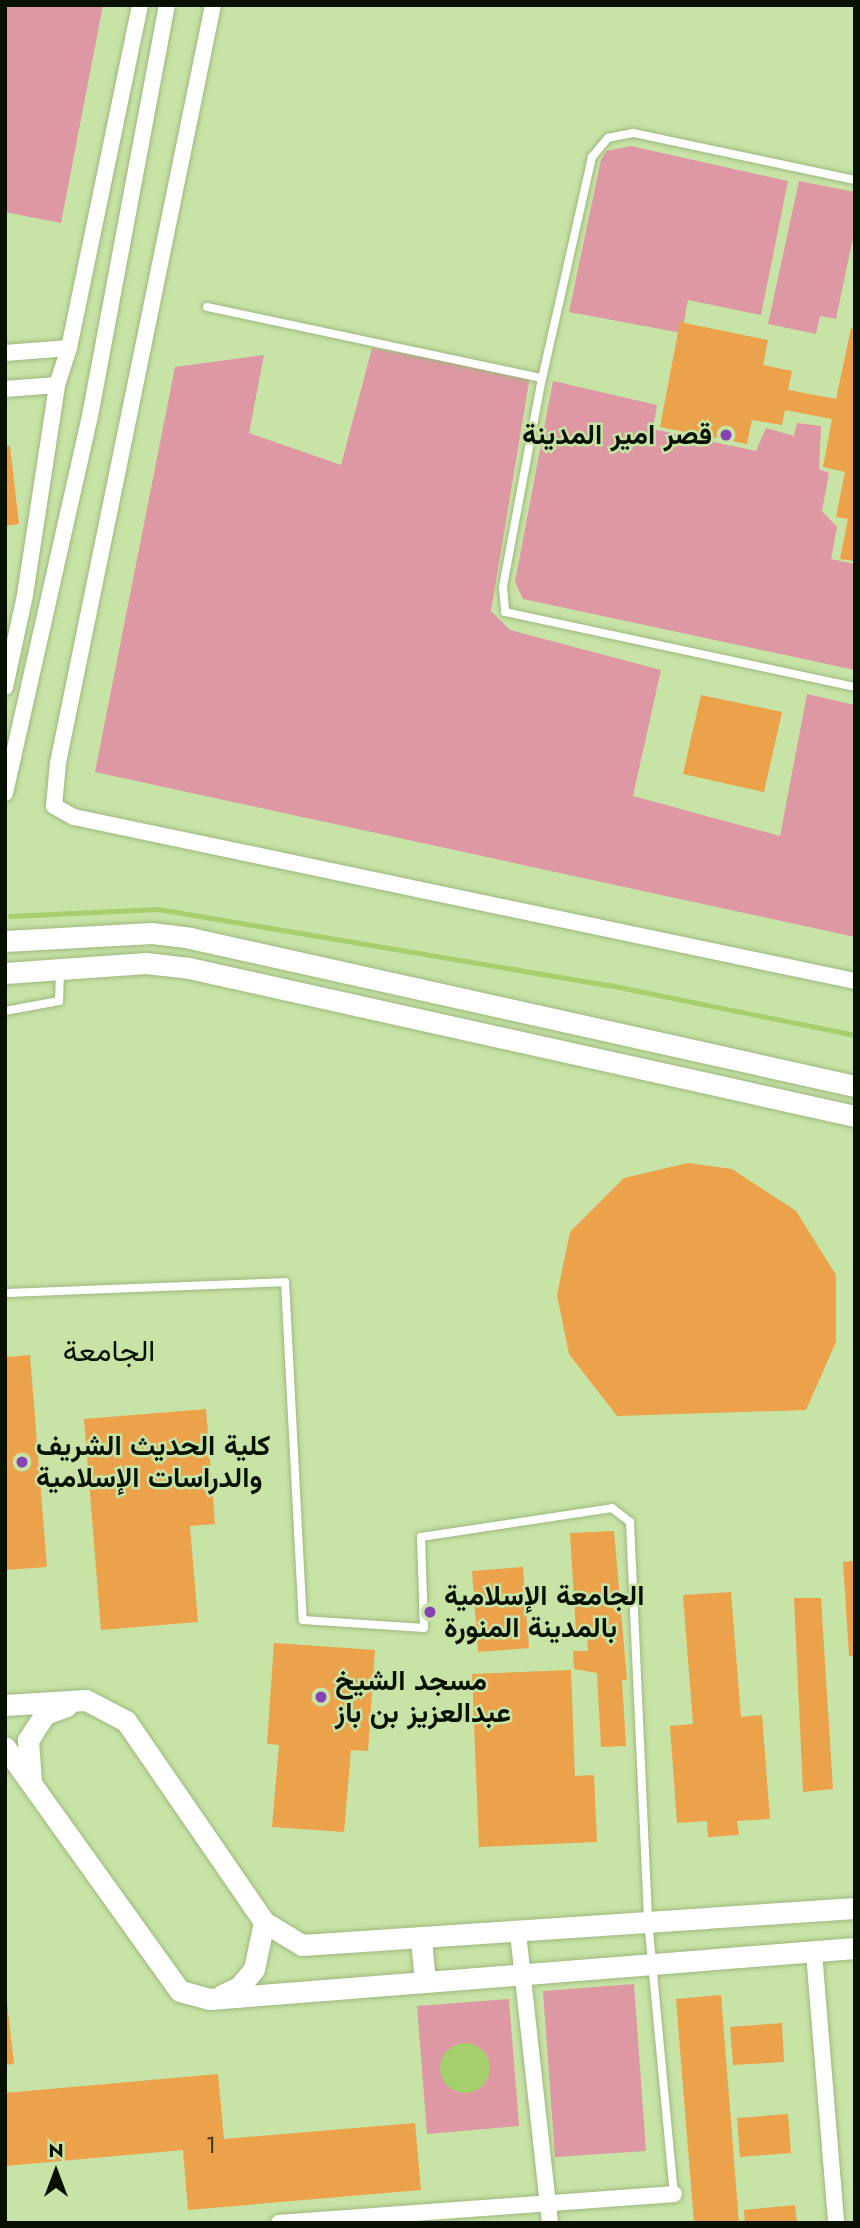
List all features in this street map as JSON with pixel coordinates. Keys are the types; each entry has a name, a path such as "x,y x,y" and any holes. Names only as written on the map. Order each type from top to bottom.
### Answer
{"main road":[{"path":"5,940 152,933 190,937 855,1086"},
{"path":"5,972 146,963 189,968 855,1116"},
{"path":"5,1705 86,1700 126,1721 264,1922 302,1945 518,1933 648,1920 855,1908"},
{"path":"31,1782 28,1740 45,1714 86,1700"},
{"path":"5,1747 180,1991 210,1999 523,1972 855,1948"},
{"path":"210,1999 239,1987 254,1969 264,1922"},
{"path":"421,1939 425,1982"}],"street":[{"path":"5,687 25,595 57,385 69,348 140,5"},
{"path":"5,793 90,416 167,5"},
{"path":"213,5 58,763 54,806 74,817 855,981"},
{"path":"5,353 69,348"},
{"path":"5,389 57,385"},
{"path":"518,1933 550,2223"},
{"path":"814,1953 836,2223"},
{"path":"279,2223 674,2194"}],"lane":[{"path":"855,180 633,133 608,138 592,157 542,378 503,587 505,612 855,687"},
{"path":"207,307 542,378"},
{"path":"5,1011 59,1001 60,969"},
{"path":"5,1293 285,1282 303,1620 424,1628 421,1537 612,1508 630,1522 648,1920 674,2194"}],"shaded area":[{"path":"5,5 103,5 61,223 5,212"},
{"path":"631,146 788,181 761,315 688,300 682,333 569,312 601,160 606,151"},
{"path":"799,181 855,192 855,228 836,319 820,316 816,334 768,324"},
{"path":"372,348 530,376 491,611 510,630 661,670 633,796 780,836 807,694 855,705 855,937 95,772 175,367 264,355 249,433 341,465"},
{"path":"553,381 657,405 653,429 756,451 766,428 794,436 797,423 821,426 819,469 829,473 822,511 837,527 831,559 855,564 855,670 523,599 515,582"},
{"path":"634,1984 646,2151 555,2157 543,1991"},
{"path":"509,1999 519,2126 427,2134 417,2006"},
{"path":"465,2043 483,2050 490,2068 483,2086 465,2093 447,2086 440,2068 447,2050"}],"building":[{"name":"قصر امير المدينة","path":"680,322 768,340 763,365 792,371 788,390 836,399 851,328 855,329 855,561 840,559 848,519 836,517 845,472 823,467 832,419 785,410 782,425 752,420 747,444 660,427"},
{"path":"5,446 10,446 19,524 5,526"},
{"path":"701,695 782,712 764,792 683,774"},
{"path":"688,1163 732,1169 796,1211 836,1275 836,1342 806,1410 617,1416 569,1354 557,1295 570,1232 624,1178"},
{"name":"كلية الحديث الشريف والدراسات الإسلامية","path":"30,1355 47,1567 5,1570 5,1357"},
{"path":"206,1409 215,1524 190,1526 198,1622 101,1630 84,1419"},
{"path":"614,1531 627,1680 622,1680 626,1746 601,1747 597,1673 574,1669 573,1651 588,1651 587,1631 576,1631 570,1533"},
{"path":"855,1561 855,1656 849,1656 843,1562"},
{"path":"523,1567 529,1648 478,1652 472,1571"},
{"path":"731,1592 741,1717 762,1715 770,1819 737,1821 739,1835 708,1837 707,1821 677,1823 670,1726 693,1724 683,1595"},
{"path":"794,1598 821,1598 833,1789 803,1792"},
{"name":"مسجد الشيخ عبدالعزيز بن باز","path":"274,1643 375,1650 368,1751 351,1750 344,1832 272,1827 279,1745 267,1744"},
{"path":"571,1670 575,1776 594,1775 597,1842 479,1847 472,1674"},
{"path":"5,1985 14,2064 5,2065"},
{"path":"721,1995 739,2223 694,2223 676,1999"},
{"path":"782,2023 784,2062 733,2065 730,2027"},
{"path":"218,2074 224,2139 415,2123 421,2190 188,2210 183,2150 5,2166 5,2093"},
{"path":"788,2114 791,2153 740,2157 737,2118"},
{"path":"795,2205 797,2223 745,2223 744,2210"}],"waterway":[{"path":"10,916 158,909 609,985 855,1035"}],"place":[{"name":"قصر امير المدينة","path":"726,435"},
{"name":"كلية الحديث الشريف والدراسات الإسلامية","path":"22,1462"},
{"name":"الجامعة الإسلامية بالمدينة المنورة","path":"430,1612"},
{"name":"مسجد الشيخ عبدالعزيز بن باز","path":"321,1697"}],"district":[{"name":"الجامعة","path":"109,1351"}]}
